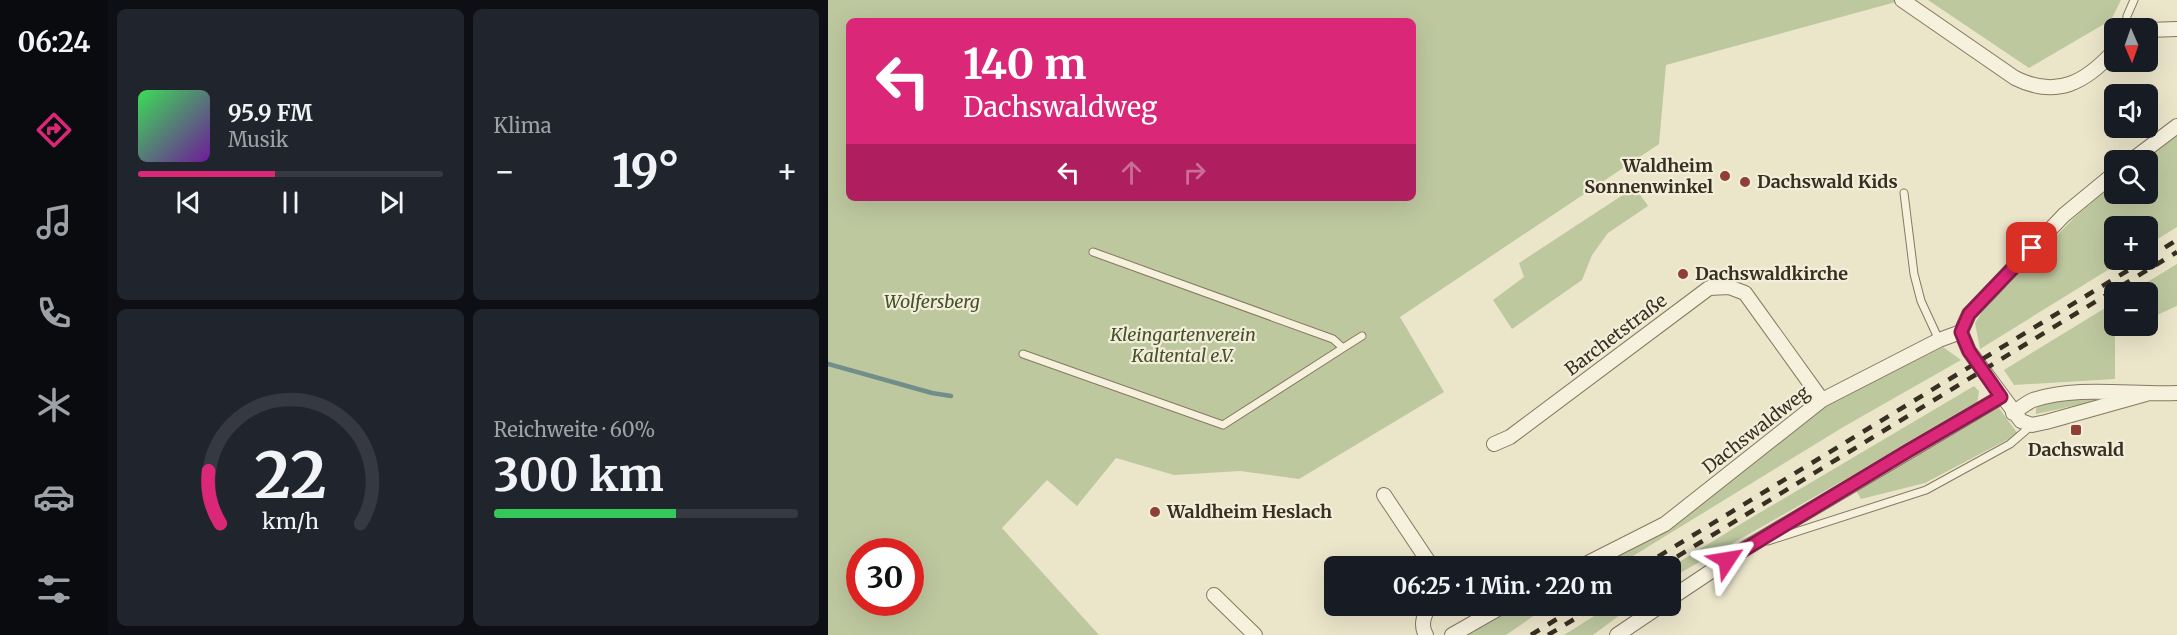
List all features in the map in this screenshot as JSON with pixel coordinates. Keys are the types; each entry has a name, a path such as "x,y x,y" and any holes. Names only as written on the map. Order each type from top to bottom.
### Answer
{"street":[{"path":"1902,0 2028,84 2054,88 2067,86 2090,74 2104,61"},
{"path":"2158,30 2177,29"},
{"path":"2145,150 2177,126"},
{"path":"2104,182 2064,215 1969,314 1961,332 1969,351 2013,413 2021,421 2032,425 2146,394"},
{"name":"Barchetstraße","path":"1494,444 1509,437 1709,288 1729,287 1745,293 1822,400"},
{"name":"Dachswaldweg","path":"1602,556 1665,524 1822,400 1939,340 1961,332"},
{"path":"2013,413 2032,401 2078,392 2177,393"},
{"path":"1681,591 1746,548 2001,397"},
{"path":"1384,495 1425,556"},
{"path":"1214,595 1255,635"},
{"path":"1424,616 1426,635"},
{"path":"1452,635 1485,616"},
{"path":"1617,635 1645,616"}],"lane":[{"path":"2127,18 2134,0"},
{"path":"1904,193 1914,274 1921,301 1939,340"},
{"path":"1093,252 1333,339 1343,348"},
{"path":"1023,354 1223,425 1362,336"},
{"path":"1746,548 1926,490 2010,444 2032,425"}],"green space":[{"path":"828,0 1903,0 1666,65 1659,144 1400,317 1444,392 1299,479 1240,471 1174,475 1116,458 1077,506 1047,480 1002,528 1099,635 828,635"},
{"path":"1928,0 2121,0 2112,18 2104,18 2104,24 2029,68"},
{"path":"2177,135 2177,227 2158,239 2158,216 2104,216 2104,270 2108,270 1980,349 1975,323 1983,310 2075,217 2104,192 2104,204 2158,204 2158,150"},
{"path":"1635,187 1648,206 1608,233 1592,255 1582,280 1512,329 1493,300 1524,277 1519,263"},
{"path":"2177,264 2177,306 2158,315 2158,282 2147,282"},
{"path":"2104,309 2104,336 2115,336 2115,379 2014,385 2004,370"},
{"path":"1943,347 1961,360 1845,426 1633,556 1606,556 1666,525 1823,406"},
{"path":"1974,386 1979,391 1977,405 1681,572 1681,561"},
{"path":"2096,397 2096,401 2036,414 2036,404"},
{"path":"1999,408 2018,434 1925,483 1861,499 1854,487"},
{"path":"1494,616 1534,616 1506,635 1459,635"},
{"path":"1594,616 1619,616 1593,635 1564,635"}],"waterway":[{"path":"828,364 932,393 951,396"}],"railway":[{"path":"2158,252 2177,240"},
{"path":"1678,556 2177,252"},
{"path":"1659,556 2129,270"},
{"path":"1531,635 1562,616"},
{"path":"1548,635 1579,616"}],"place":[{"name":"Waldheim Sonnenwinkel","path":"1725,176"},
{"name":"Dachswald Kids","path":"1745,182"},
{"name":"Dachswaldkirche","path":"1683,274"},
{"name":"Dachswald","path":"2076,430"},
{"name":"Waldheim Heslach","path":"1155,512"}],"route":[{"path":"1727,560 2001,397 1969,351 1961,332 1969,314 2032,248"}],"park label":[{"name":"Wolfersberg","path":"932,302"},
{"name":"Kleingartenverein Kaltental e.V.","path":"1183,345"}]}
